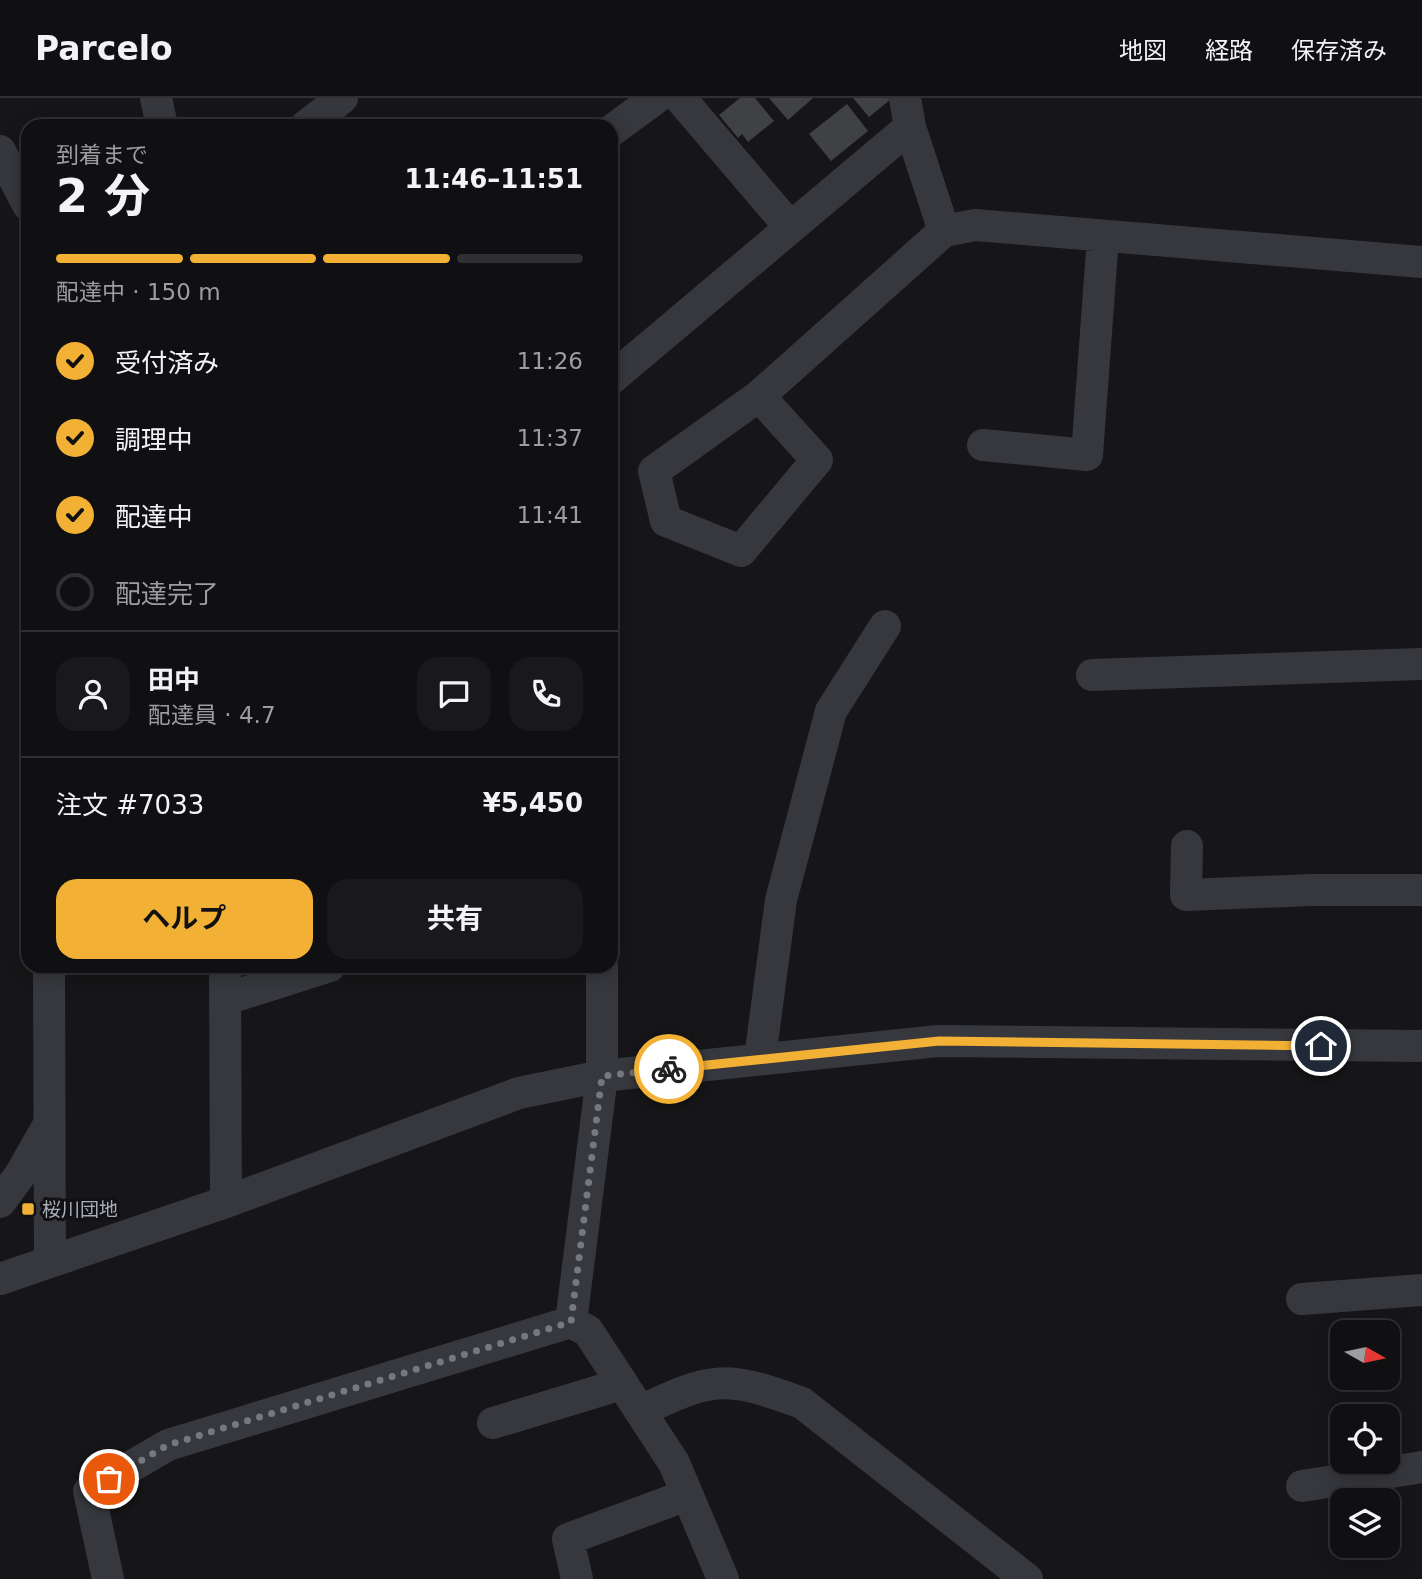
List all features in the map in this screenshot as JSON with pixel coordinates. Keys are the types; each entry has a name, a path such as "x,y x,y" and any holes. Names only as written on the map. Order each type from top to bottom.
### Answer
{"street":[{"path":"156,98 160,119"},
{"path":"618,126 656,98"},
{"path":"680,98 790,227"},
{"path":"317,119 336,107"},
{"path":"618,373 790,227 907,112 944,231"},
{"path":"0,151 21,192"},
{"path":"759,396 817,460 741,551 666,521 654,471 759,396 944,231 975,225 1422,262"},
{"path":"982,444 1087,455 1103,237"},
{"path":"760,1058 781,900 831,711 885,626"},
{"path":"1092,675 1422,664"},
{"path":"1187,846 1186,895 1312,890 1422,890"},
{"path":"49,973 50,1261"},
{"path":"225,973 226,1202"},
{"path":"226,999 308,973"},
{"path":"571,1322 602,1076 603,973"},
{"path":"0,1279 226,1202 519,1093 602,1076 939,1041 1422,1046"},
{"path":"0,1202 20,1175 49,1125"},
{"path":"1302,1299 1422,1290"},
{"path":"108,1579 89,1491 168,1445 571,1322 588,1331 674,1463 723,1579"},
{"path":"640,1412 690,1387 726,1381 762,1388 802,1403 1027,1579"},
{"path":"493,1423 622,1384"},
{"path":"1302,1486 1422,1467"},
{"path":"577,1579 568,1539 687,1495"}],"shaded area":[{"path":"236,973 260,973 245,978"}],"building":[{"path":"740,98 755,98 774,121 748,142 742,134 738,138 719,115"},
{"path":"769,98 813,98 788,120"},
{"path":"853,98 888,98 890,100 869,117"},
{"path":"847,104 868,131 831,161 809,134"}],"way so far":[{"path":"109,1479 168,1445 360,1384 571,1322 590,1153 602,1076 669,1069"}],"place":[{"name":"桜川団地","path":"28,1209"}],"route":[{"path":"669,1069 939,1041 1321,1046"}]}
